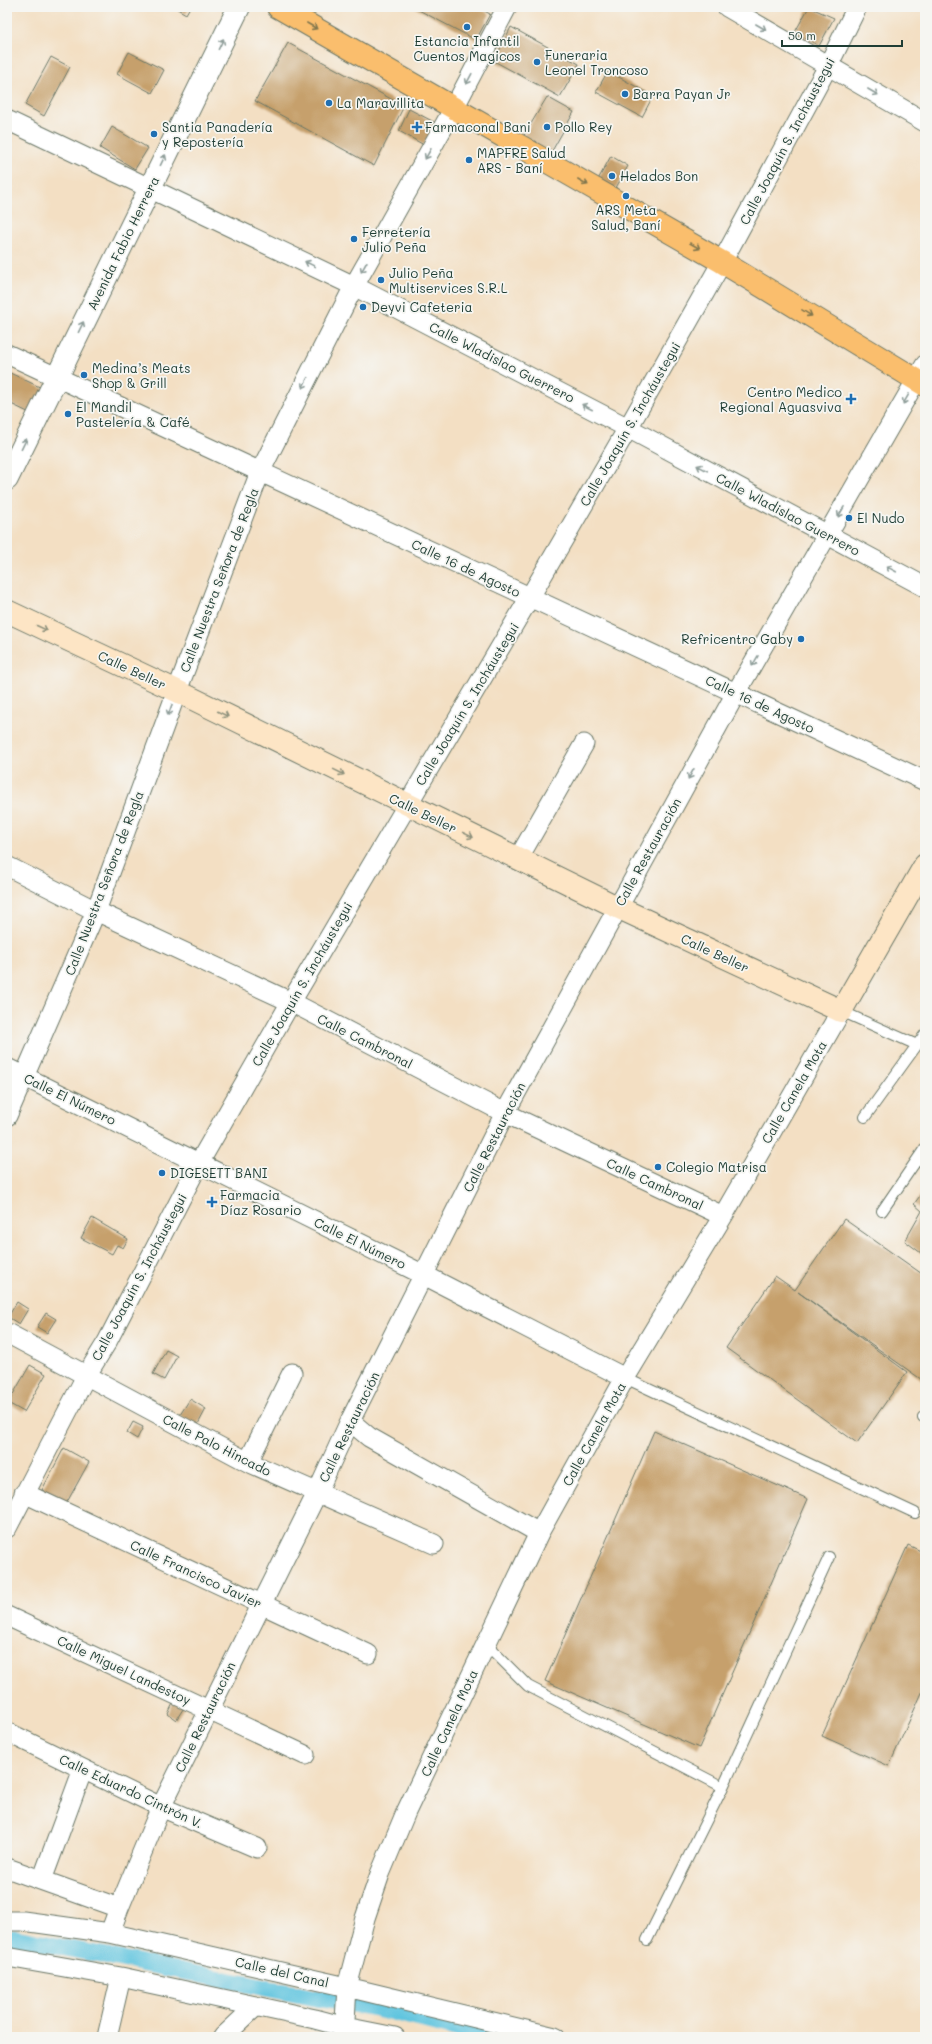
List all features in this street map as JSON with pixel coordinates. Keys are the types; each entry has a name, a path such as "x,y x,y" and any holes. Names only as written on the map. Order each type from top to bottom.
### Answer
{"main road":[{"path":"278,7 922,377"},
{"name":"Calle Beller","path":"7,611 177,691 617,907 841,1012"},
{"name":"Calle Canela Mota","path":"841,1012 925,865"}],"street":[{"name":"Avenida Fabio Herrera","path":"7,479 239,7"},
{"name":"Calle Nuestra Señora de Regla","path":"7,1116 96,911 260,472 354,286 454,108 507,7"},
{"path":"727,7 925,122"},
{"name":"Calle Joaquín S. Incháustegui","path":"7,1528 24,1492 86,1376 107,1342 199,1163 291,1002 530,598 628,428 722,262 828,66 857,7"},
{"name":"Calle Wladislao Guerrero","path":"7,120 150,187 354,286 628,428 925,587"},
{"name":"Calle 16 de Agosto","path":"7,354 925,781"},
{"name":"Calle Restauración","path":"110,1934 119,1908 161,1807 208,1709 317,1493 350,1421 505,1113 736,693 922,377"},
{"path":"518,859 584,744"},
{"name":"Calle Cambronal","path":"7,866 96,911 291,1002 505,1113 722,1216"},
{"name":"Calle Canela Mota","path":"345,2032 348,1987 365,1918 380,1874 406,1812 539,1533 625,1378 722,1216 841,1012"},
{"name":"Calle El Número","path":"7,1068 424,1275 625,1378"},
{"name":"Calle Palo Hincado","path":"7,1334 248,1462 434,1544"},
{"path":"248,1462 292,1374"},
{"path":"350,1421 369,1437 539,1533"},
{"name":"Calle Francisco Javier","path":"24,1492 261,1605 368,1654"},
{"name":"Calle Miguel Landestoy","path":"7,1616 305,1755"},
{"name":"Calle Eduardo Cintrón V.","path":"7,1732 161,1807 257,1848"},
{"path":"42,1880 83,1769"},
{"path":"7,1868 119,1908"},
{"name":"Calle del Canal","path":"7,1921 23,1921 110,1934 348,1987 555,2037"},
{"path":"7,1957 121,1977 256,2006 345,2032 395,2037"},
{"path":"107,2037 121,1977"},
{"path":"223,2037 256,2006"}],"lane":[{"path":"841,1012 917,1045"},
{"path":"865,1116 925,1034"},
{"path":"882,1211 925,1148"},
{"path":"625,1378 915,1513"},
{"path":"647,1940 723,1787 829,1557"},
{"path":"486,1644 528,1686 723,1787"}],"building":[{"path":"174,7 190,7 186,14"},
{"name":"Estancia Infantil Cuentos Magicos","path":"413,7 477,7 490,14 476,40"},
{"path":"809,7 834,18 819,46 795,32"},
{"name":"Funeraria Leonel Troncoso","path":"511,27 579,64 560,97 494,61"},
{"name":"La Maravillita","path":"288,43 404,106 374,166 255,101"},
{"path":"129,52 164,70 152,93 117,74"},
{"path":"51,57 70,67 44,116 25,105"},
{"name":"Barra Payan Jr","path":"608,71 653,96 642,117 596,92"},
{"name":"Pollo Rey","path":"547,97 574,112 548,158 520,142"},
{"name":"Farmaconal Bani","path":"409,109 436,123 424,145 399,131"},
{"path":"112,127 148,148 135,169 100,148"},
{"name":"Helados Bon","path":"611,156 628,166 612,195 595,185"},
{"path":"8,372 46,390 34,415 7,402"},
{"path":"925,1189 925,1256 905,1241 922,1211 914,1204"},
{"path":"92,1218 128,1239 123,1248 117,1245 112,1254 81,1238"},
{"path":"844,1219 925,1276 925,1382 798,1292 907,1372 857,1443 726,1348 775,1276 795,1290"},
{"path":"17,1302 28,1309 19,1324 8,1317"},
{"path":"46,1313 56,1319 47,1333 37,1327"},
{"path":"166,1350 177,1356 164,1380 153,1374"},
{"path":"30,1365 46,1374 24,1412 8,1403"},
{"path":"190,1399 206,1409 197,1426 180,1415"},
{"path":"133,1422 143,1427 137,1439 127,1433"},
{"path":"654,1431 808,1499 699,1748 545,1681"},
{"path":"64,1448 89,1462 66,1504 42,1490"},
{"path":"908,1545 925,1553 925,1686 889,1766 822,1736"},
{"path":"176,1697 185,1706 176,1720 168,1714"}],"waterway":[{"path":"7,1939 16,1938 316,1998 377,2008 490,2037"}],"place":[{"name":"Estancia Infantil Cuentos Magicos","path":"467,27"},
{"name":"Funeraria Leonel Troncoso","path":"537,62"},
{"name":"Barra Payan Jr","path":"625,94"},
{"name":"La Maravillita","path":"329,103"},
{"name":"Farmaconal Bani","path":"417,127"},
{"name":"Pollo Rey","path":"547,127"},
{"name":"Santia Panadería y Repostería","path":"154,134"},
{"name":"MAPFRE Salud ARS - Baní","path":"469,160"},
{"name":"Helados Bon","path":"612,176"},
{"name":"ARS Meta Salud, Baní","path":"626,196"},
{"name":"Ferretería Julio Peña","path":"354,239"},
{"name":"Julio Peña Multiservices S.R.L","path":"381,280"},
{"name":"Deyvi Cafeteria","path":"363,307"},
{"name":"Medina’s Meats Shop & Grill","path":"84,375"},
{"name":"Centro Medico Regional Aguasviva","path":"851,399"},
{"name":"El Mandil Pastelería & Café","path":"68,414"},
{"name":"El Nudo","path":"849,518"},
{"name":"Refricentro Gaby","path":"801,639"},
{"name":"Colegio Matrisa","path":"658,1167"},
{"name":"DIGESETT BANI","path":"162,1173"},
{"name":"Farmacia Díaz Rosario","path":"212,1202"}]}
